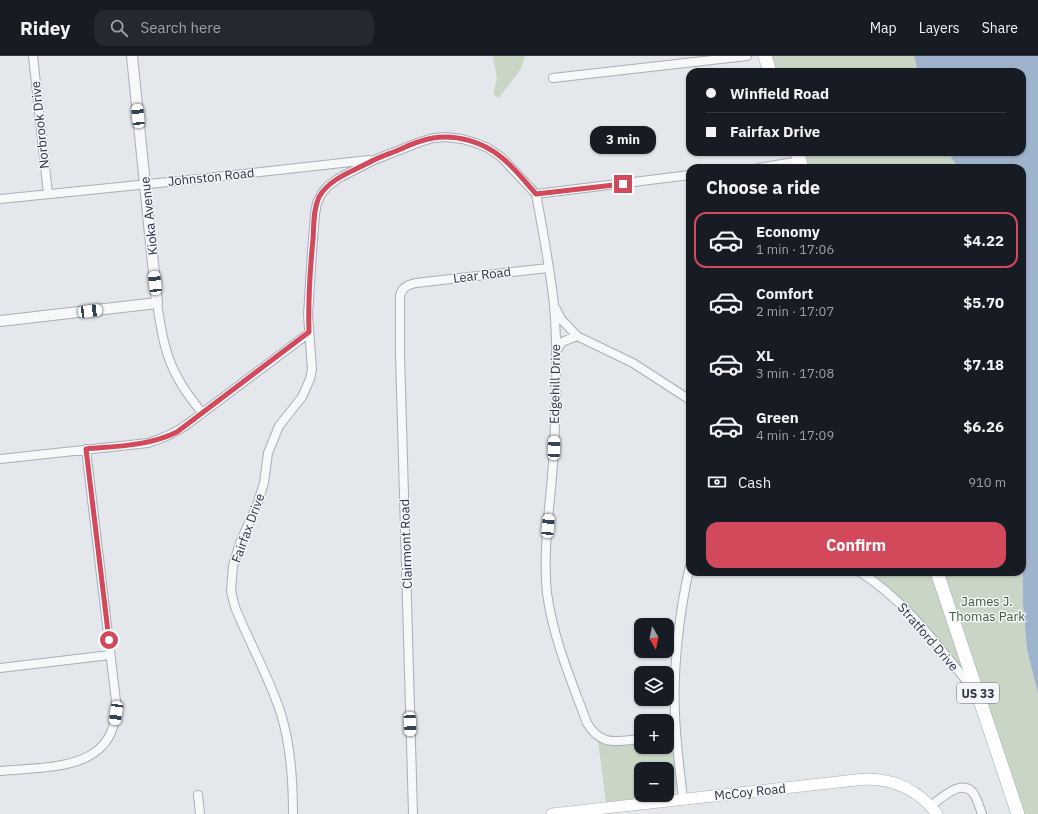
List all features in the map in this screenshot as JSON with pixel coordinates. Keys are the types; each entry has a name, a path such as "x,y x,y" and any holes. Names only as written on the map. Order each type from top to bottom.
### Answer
{"main road":[{"path":"765,56 769,68"},
{"name":"US 33","path":"938,576 1018,814"},
{"name":"McCoy Road","path":"552,814 865,779 893,782 901,785 917,794 934,810"}],"street":[{"name":"Norbrook Drive","path":"33,56 48,194"},
{"name":"Kioka Avenue","path":"132,56 157,303 161,328 171,366 202,413"},
{"path":"553,78 747,56"},
{"name":"Fairfax Drive","path":"293,814 289,749 281,714 235,607 231,591 231,583 236,554 257,505 264,483 268,453 272,440 280,426 302,397 310,379 312,369 309,332 312,252 314,214 317,203 322,193 335,180 374,160 407,146 433,138 462,139 476,143 501,157 536,194"},
{"name":"Johnston Road","path":"0,199 374,160"},
{"path":"778,164 799,160"},
{"path":"536,194 686,175"},
{"name":"Edgehill Drive","path":"536,194 554,305 556,353 554,448 546,545 546,577 550,609 555,635 587,723 593,732 602,739 613,741 634,740"},
{"name":"Lear Road","path":"416,283 548,268"},
{"name":"Clairmont Road","path":"413,814 400,354 400,295 404,287 416,283"},
{"path":"0,321 157,303"},
{"path":"554,305 561,319 577,336 633,363 686,397"},
{"path":"0,459 148,443 164,438 177,432 309,332"},
{"path":"556,353 562,342 577,336"},
{"path":"0,771 72,763 88,758 105,744 111,735 115,724 116,713 110,655 86,449"},
{"path":"683,799 676,734 676,668 688,576"},
{"name":"Stratford Drive","path":"873,576 923,628 980,698"},
{"path":"0,668 110,655"},
{"path":"934,810 954,789 964,787 968,788 975,795 982,814"},
{"path":"198,795 200,814"}],"green space":[{"path":"493,56 525,56 521,69 499,98 493,95 497,78"},
{"path":"765,56 914,56 917,68 769,68"},
{"path":"798,156 950,156 956,164 801,164"},
{"path":"876,576 933,576 963,666 958,667 876,579"},
{"name":"James J. Thomas Park","path":"938,576 1024,576 1023,605 1027,650 1038,694 1038,814 1018,814"},
{"path":"598,740 634,741 634,754 674,753 677,772 676,791 674,794 674,762 634,762 634,800 606,803"}],"water":[{"path":"914,56 1038,56 1038,694 1027,650 1023,605 1023,576 1026,576 1026,164 956,164 950,156 1026,156 1026,68 917,68"}],"route":[{"path":"109,640 86,449 148,443 177,432 309,332 308,315 314,214 319,198 328,186 335,180 374,160 407,146 433,138 446,137 462,139 488,148 501,157 536,194 623,184"}]}
